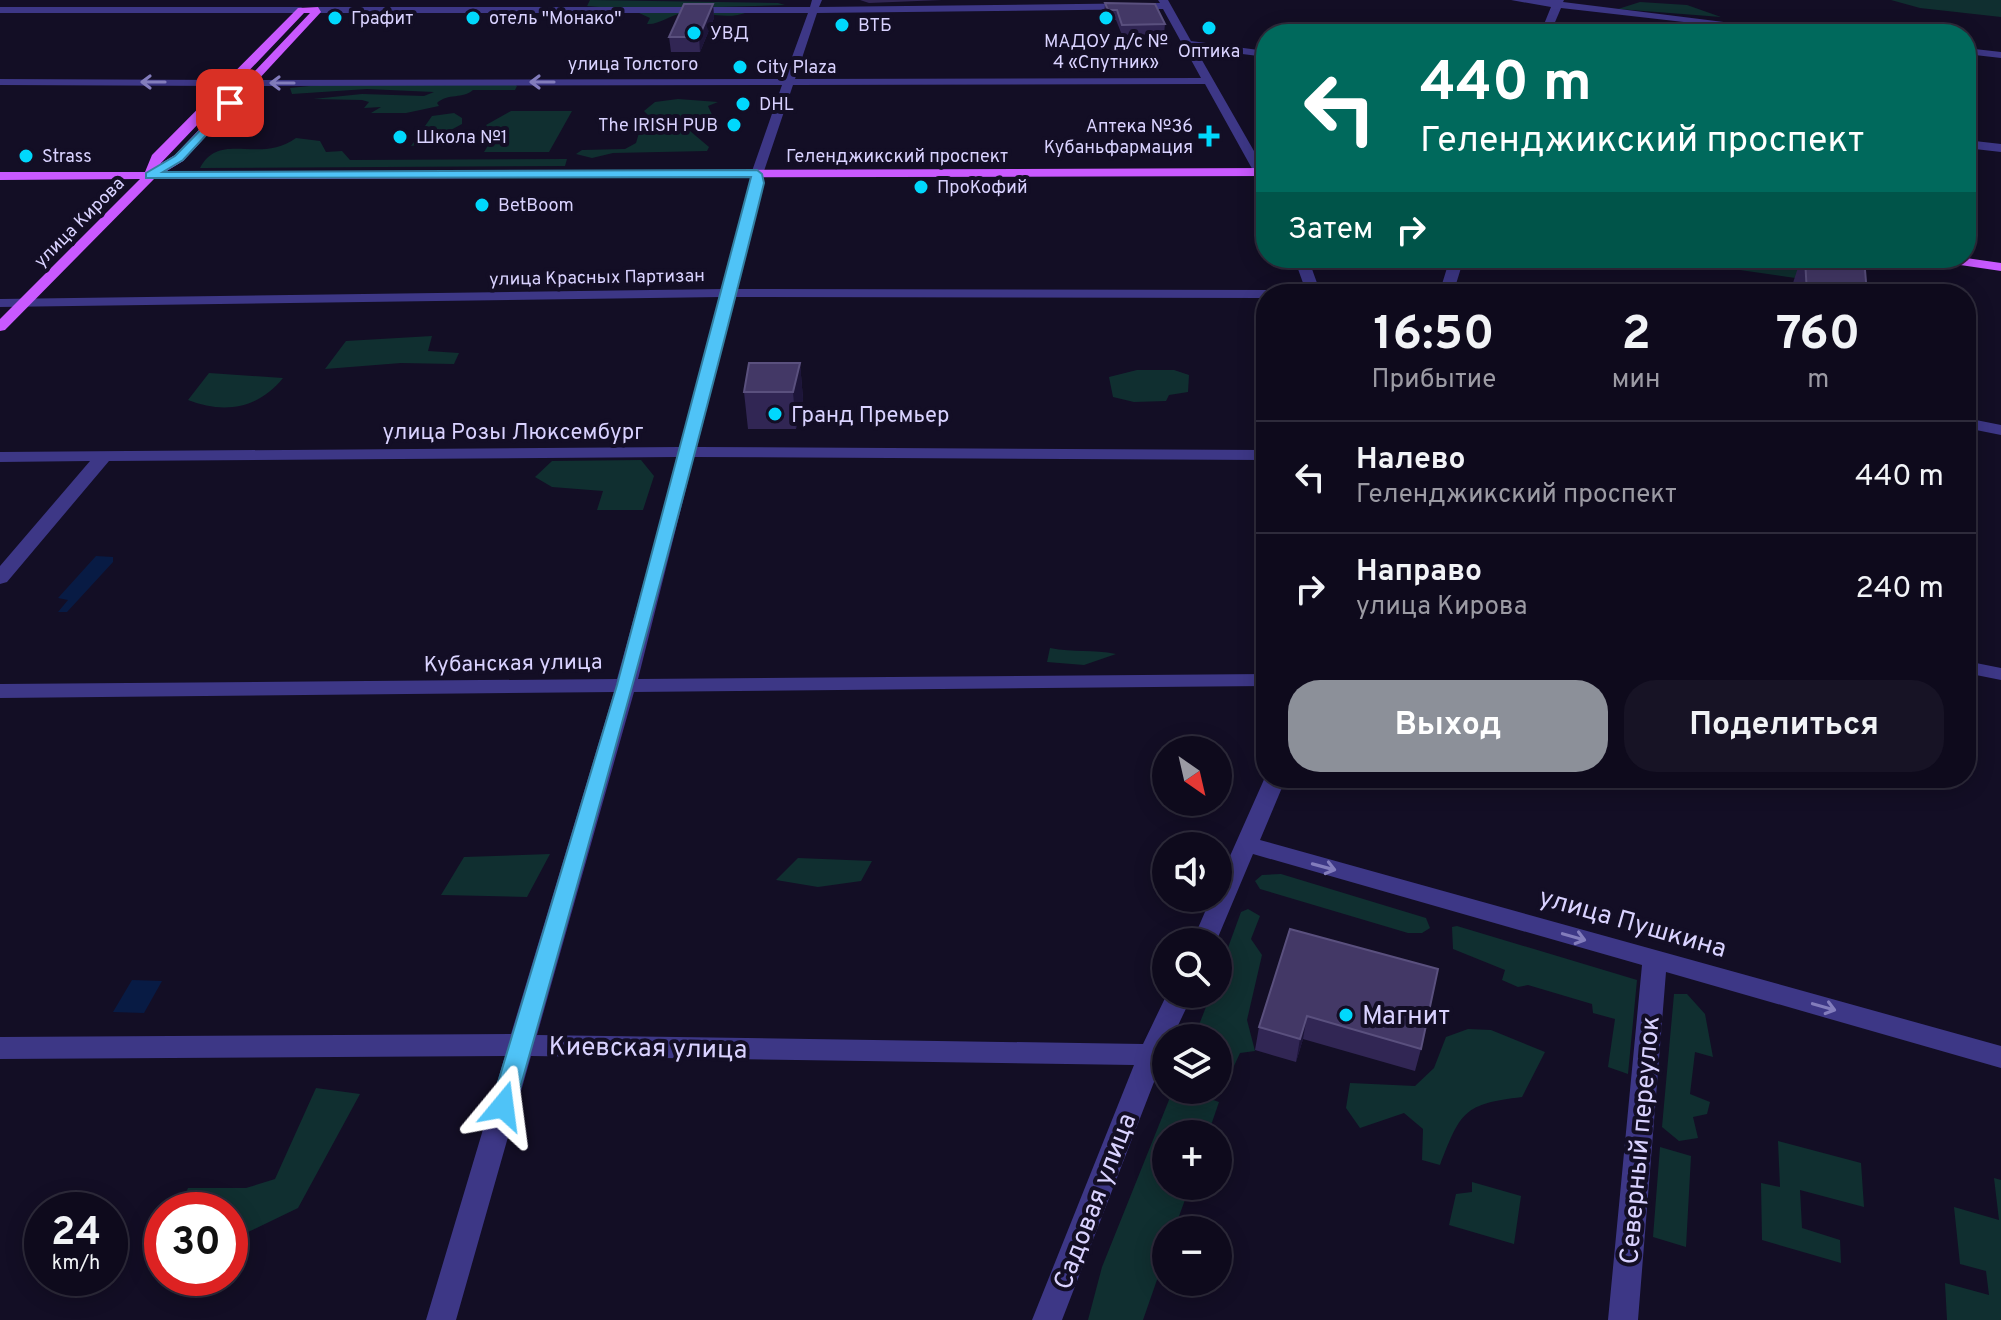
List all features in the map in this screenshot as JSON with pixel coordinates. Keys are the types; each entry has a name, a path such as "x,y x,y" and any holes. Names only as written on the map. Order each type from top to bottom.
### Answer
{"main road":[{"name":"улица Кирова","path":"150,176 156,158 313,7"},
{"name":"улица Кирова","path":"0,327 150,176 179,158 249,83 313,7"},
{"name":"Геленджикский проспект","path":"0,176 1256,176"},
{"path":"1976,263 2001,267"}],"street":[{"path":"0,8 15,0"},
{"path":"149,9 165,0"},
{"path":"1516,0 1558,2 1735,24"},
{"path":"1549,24 1558,2"},
{"path":"441,1320 626,685 730,294 758,183 757,174 815,4"},
{"path":"0,8 1161,4 1189,44 1256,162"},
{"path":"1189,44 1256,53"},
{"path":"1976,52 2001,55"},
{"name":"улица Толстого","path":"249,83 1209,81"},
{"path":"0,82 231,83"},
{"path":"1976,145 2001,148"},
{"name":"улица Красных Партизан","path":"0,303 730,294 1256,294"},
{"path":"1976,425 2001,430"},
{"name":"улица Розы Люксембург","path":"0,457 686,452 1256,455"},
{"path":"0,578 104,456"},
{"path":"1976,669 2001,674"},
{"name":"Кубанская улица","path":"0,691 1256,680"},
{"path":"1210,928 1271,788"},
{"name":"улица Пушкина","path":"1249,845 2001,1057"},
{"name":"Северный переулок","path":"1623,1320 1655,959"},
{"name":"Садовая улица","path":"1047,1320 1151,1055 1173,1008"},
{"name":"Киевская улица","path":"0,1048 520,1045 1151,1055"}],"green space":[{"path":"590,0 785,5 718,7 748,12 732,16 683,13 651,24 647,24 650,18 639,13 567,12 611,8 587,6"},
{"path":"1891,0 2001,0 2001,17 1920,8"},
{"path":"1640,2 1687,5 1721,17 1618,9"},
{"path":"514,83 517,86 515,90 473,90 441,100 437,103 439,106 406,113 371,113 381,107 364,108 369,102 362,100 313,99 362,94 424,96 434,92 367,89 292,94 290,88 329,84"},
{"path":"678,99 718,102 708,106 714,119 692,120 699,126 690,130 646,128 642,122 647,114 644,111 655,102"},
{"path":"511,111 572,111 549,152 484,152 489,144 484,138 491,131 486,125"},
{"path":"454,113 462,118 462,124 447,132 453,136 446,139 430,137 423,144 411,146 432,116"},
{"path":"690,131 709,147 707,151 613,153 592,158 576,154 582,150 625,149 636,143 639,133"},
{"path":"296,138 320,141 326,152 342,151 350,160 567,159 565,166 200,168 208,157 218,151 268,149"},
{"path":"1726,268 1834,268 1823,282"},
{"path":"432,336 428,351 459,353 454,364 401,363 325,369 346,341"},
{"path":"1137,370 1174,370 1189,375 1188,392 1169,395 1166,401 1134,402 1113,397 1109,377"},
{"path":"209,373 283,378 263,396 240,406 215,407 188,400"},
{"path":"641,460 654,476 643,510 597,510 603,491 552,487 535,477 552,461"},
{"path":"1050,648 1116,654 1084,665 1047,662"},
{"path":"550,854 527,897 441,895 464,857"},
{"path":"798,858 872,861 861,881 818,887 776,880"},
{"path":"1281,874 1426,918 1430,928 1422,933 1408,933 1260,889 1255,881 1262,875"},
{"path":"1248,909 1260,916 1251,939 1262,955 1247,1020 1255,1051 1240,1053 1232,1070 1232,1024 1199,1024 1206,1008 1232,1008 1232,937 1241,912"},
{"path":"1452,927 1637,980 1628,1074 1608,1067 1615,1019 1593,1013 1592,1004 1528,985 1518,987 1502,980 1505,970 1453,949"},
{"path":"1674,994 1687,994 1705,1014 1713,1057 1695,1052 1690,1094 1710,1102 1707,1114 1693,1117 1698,1138 1679,1141 1662,1127"},
{"path":"1468,1029 1491,1030 1545,1052 1522,1097 1488,1103 1467,1113 1440,1165 1422,1160 1423,1129 1404,1113 1360,1128 1346,1108 1350,1083 1415,1086 1434,1068 1446,1037"},
{"path":"316,1088 360,1094 298,1208 248,1232 248,1192 186,1192 188,1188 246,1188 275,1179"},
{"path":"1167,1104 1218,1104 1213,1120 1161,1120"},
{"path":"1778,1141 1861,1163 1864,1207 1800,1190 1802,1228 1840,1240 1841,1263 1762,1240 1761,1183 1780,1187"},
{"path":"1152,1142 1152,1200 1185,1200 1179,1216 1152,1216 1152,1294 1143,1320 1088,1320 1102,1267"},
{"path":"1660,1147 1691,1156 1686,1247 1653,1237"},
{"path":"1994,1178 2001,1180 2001,1320 1947,1320 1945,1283 1989,1295 1986,1271 1960,1264 1954,1207 1999,1220"},
{"path":"1472,1182 1521,1196 1514,1244 1449,1225 1456,1194 1472,1192"}],"water":[{"path":"96,556 113,557 113,562 67,612 58,612 68,600 58,598"},
{"path":"132,980 162,981 144,1013 113,1012"}],"building":[{"path":"1105,3 1155,4 1165,24 1122,25 1117,10 1108,10"},
{"path":"684,4 713,4 699,37 669,37"},
{"path":"1806,268 1865,268 1866,284 1806,284"},
{"path":"749,363 800,363 793,392 744,392"},
{"name":"Магнит","path":"1290,929 1438,969 1421,1049 1307,1016 1300,1039 1259,1027"}],"place":[{"name":"Графит","path":"335,18"},
{"name":"отель \"Монако\"","path":"473,18"},
{"name":"МАДОУ д/с № 4 «Спутник»","path":"1106,18"},
{"name":"ВТБ","path":"842,25"},
{"name":"Оптика","path":"1209,28"},
{"name":"УВД","path":"694,33"},
{"name":"City Plaza","path":"740,67"},
{"name":"DHL","path":"743,104"},
{"name":"The IRISH PUB","path":"734,125"},
{"name":"Аптека №36 Кубаньфармация","path":"1209,136"},
{"name":"Школа №1","path":"400,137"},
{"name":"Strass","path":"26,156"},
{"name":"ПроКофий","path":"921,187"},
{"name":"BetBoom","path":"482,205"},
{"name":"Гранд Премьер","path":"775,414"},
{"name":"Магнит","path":"1346,1015"}],"route":[{"path":"230,103 179,158 150,176 757,174 758,183 730,294 626,685 503,1106"}]}
